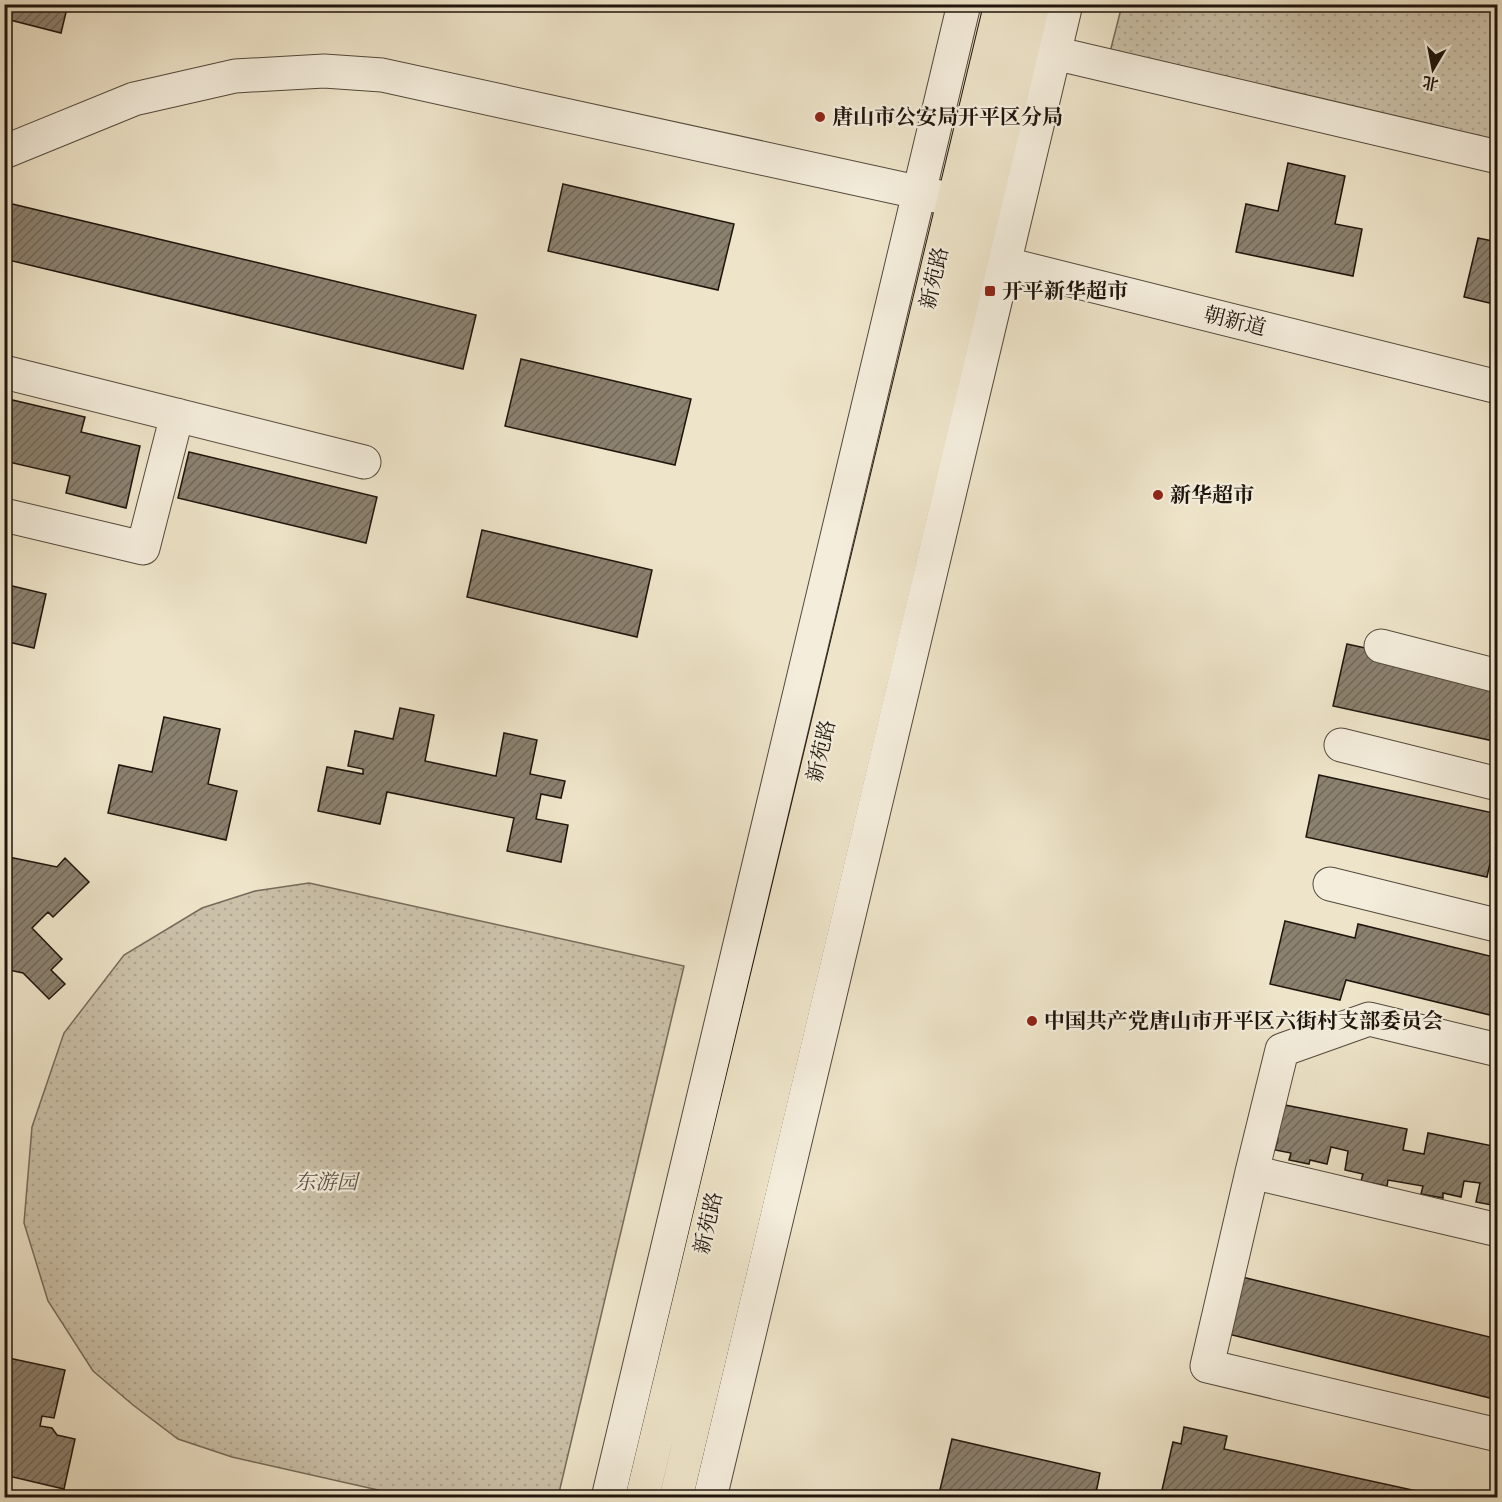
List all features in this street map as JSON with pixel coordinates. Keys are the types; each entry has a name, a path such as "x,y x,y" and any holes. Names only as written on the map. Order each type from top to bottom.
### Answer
{"main road":[{"name":"新苑路","path":"642,1497 1001,4"},
{"name":"新苑路","path":"676,1497 1033,4"}],"street":[{"path":"608,1497 964,4"},
{"path":"710,1497 1066,4"},
{"path":"1054,53 1497,157"},
{"path":"4,152 134,99 235,76 324,71 382,75 953,200"},
{"name":"朝新道","path":"972,255 1497,387"},
{"path":"4,372 364,462"},
{"path":"4,515 143,548 177,415"},
{"path":"1381,646 1497,676"},
{"path":"1341,745 1497,784"},
{"path":"1330,885 1496,925 1497,920"},
{"path":"1497,1050 1369,1019 1282,1050 1207,1366 1497,1435"},
{"path":"1252,1172 1497,1230"}],"green space":[{"path":"1122,5 1497,5 1497,151 1108,60"},
{"name":"东游园","path":"309,883 684,966 558,1497 409,1497 232,1457 178,1439 93,1371 48,1301 24,1223 32,1127 64,1033 124,955 202,908 255,891"}],"building":[{"path":"4,4 68,4 61,33 6,19 4,25"},
{"path":"1288,163 1345,176 1335,224 1362,229 1353,276 1236,252 1246,204 1278,211"},
{"path":"563,184 734,224 718,290 548,251"},
{"path":"4,202 476,315 463,369 4,259"},
{"path":"1478,238 1498,242 1498,305 1464,297"},
{"path":"521,359 691,399 675,465 505,426"},
{"path":"4,398 85,417 81,432 140,446 126,508 66,493 70,476 4,461"},
{"path":"189,452 377,497 366,543 178,498"},
{"path":"482,530 652,570 637,637 467,597"},
{"path":"4,584 46,594 34,648 4,641"},
{"path":"1347,644 1498,677 1498,742 1333,706"},
{"path":"400,708 434,715 425,761 496,776 504,733 537,740 530,774 565,781 561,798 541,794 536,819 568,825 561,862 507,851 514,818 387,792 380,824 318,811 327,767 363,774 363,769 348,766 355,731 393,739"},
{"path":"164,717 220,729 208,784 237,791 226,840 108,813 119,765 152,772"},
{"path":"1319,775 1498,814 1498,827 1487,877 1306,837"},
{"path":"4,856 57,867 65,858 89,882 53,917 48,912 32,928 62,959 51,970 65,984 49,999 23,973 4,969"},
{"path":"1285,921 1355,938 1358,924 1498,958 1498,1017 1346,980 1340,1000 1270,984"},
{"path":"1275,1103 1407,1129 1403,1150 1424,1154 1428,1133 1498,1147 1498,1213 1491,1212 1492,1205 1476,1202 1480,1183 1464,1181 1461,1197 1443,1193 1443,1198 1421,1194 1423,1186 1388,1180 1387,1186 1361,1181 1363,1174 1345,1170 1348,1151 1331,1147 1327,1164 1310,1160 1309,1164 1289,1160 1291,1153 1275,1150 1278,1138 1268,1136"},
{"path":"1238,1276 1498,1339 1498,1400 1224,1333"},
{"path":"4,1357 65,1370 54,1418 42,1416 40,1426 52,1428 57,1435 75,1439 64,1489 4,1475"},
{"path":"1184,1427 1227,1436 1224,1449 1449,1498 1198,1498 1162,1490 1173,1442 1181,1444"},
{"path":"952,1439 1100,1473 1095,1498 938,1498"}],"place":[{"name":"唐山市公安局开平区分局","path":"820,117"},
{"name":"开平新华超市","path":"990,291"},
{"name":"新华超市","path":"1158,495"},
{"name":"中国共产党唐山市开平区六街村支部委员会","path":"1032,1021"}]}
